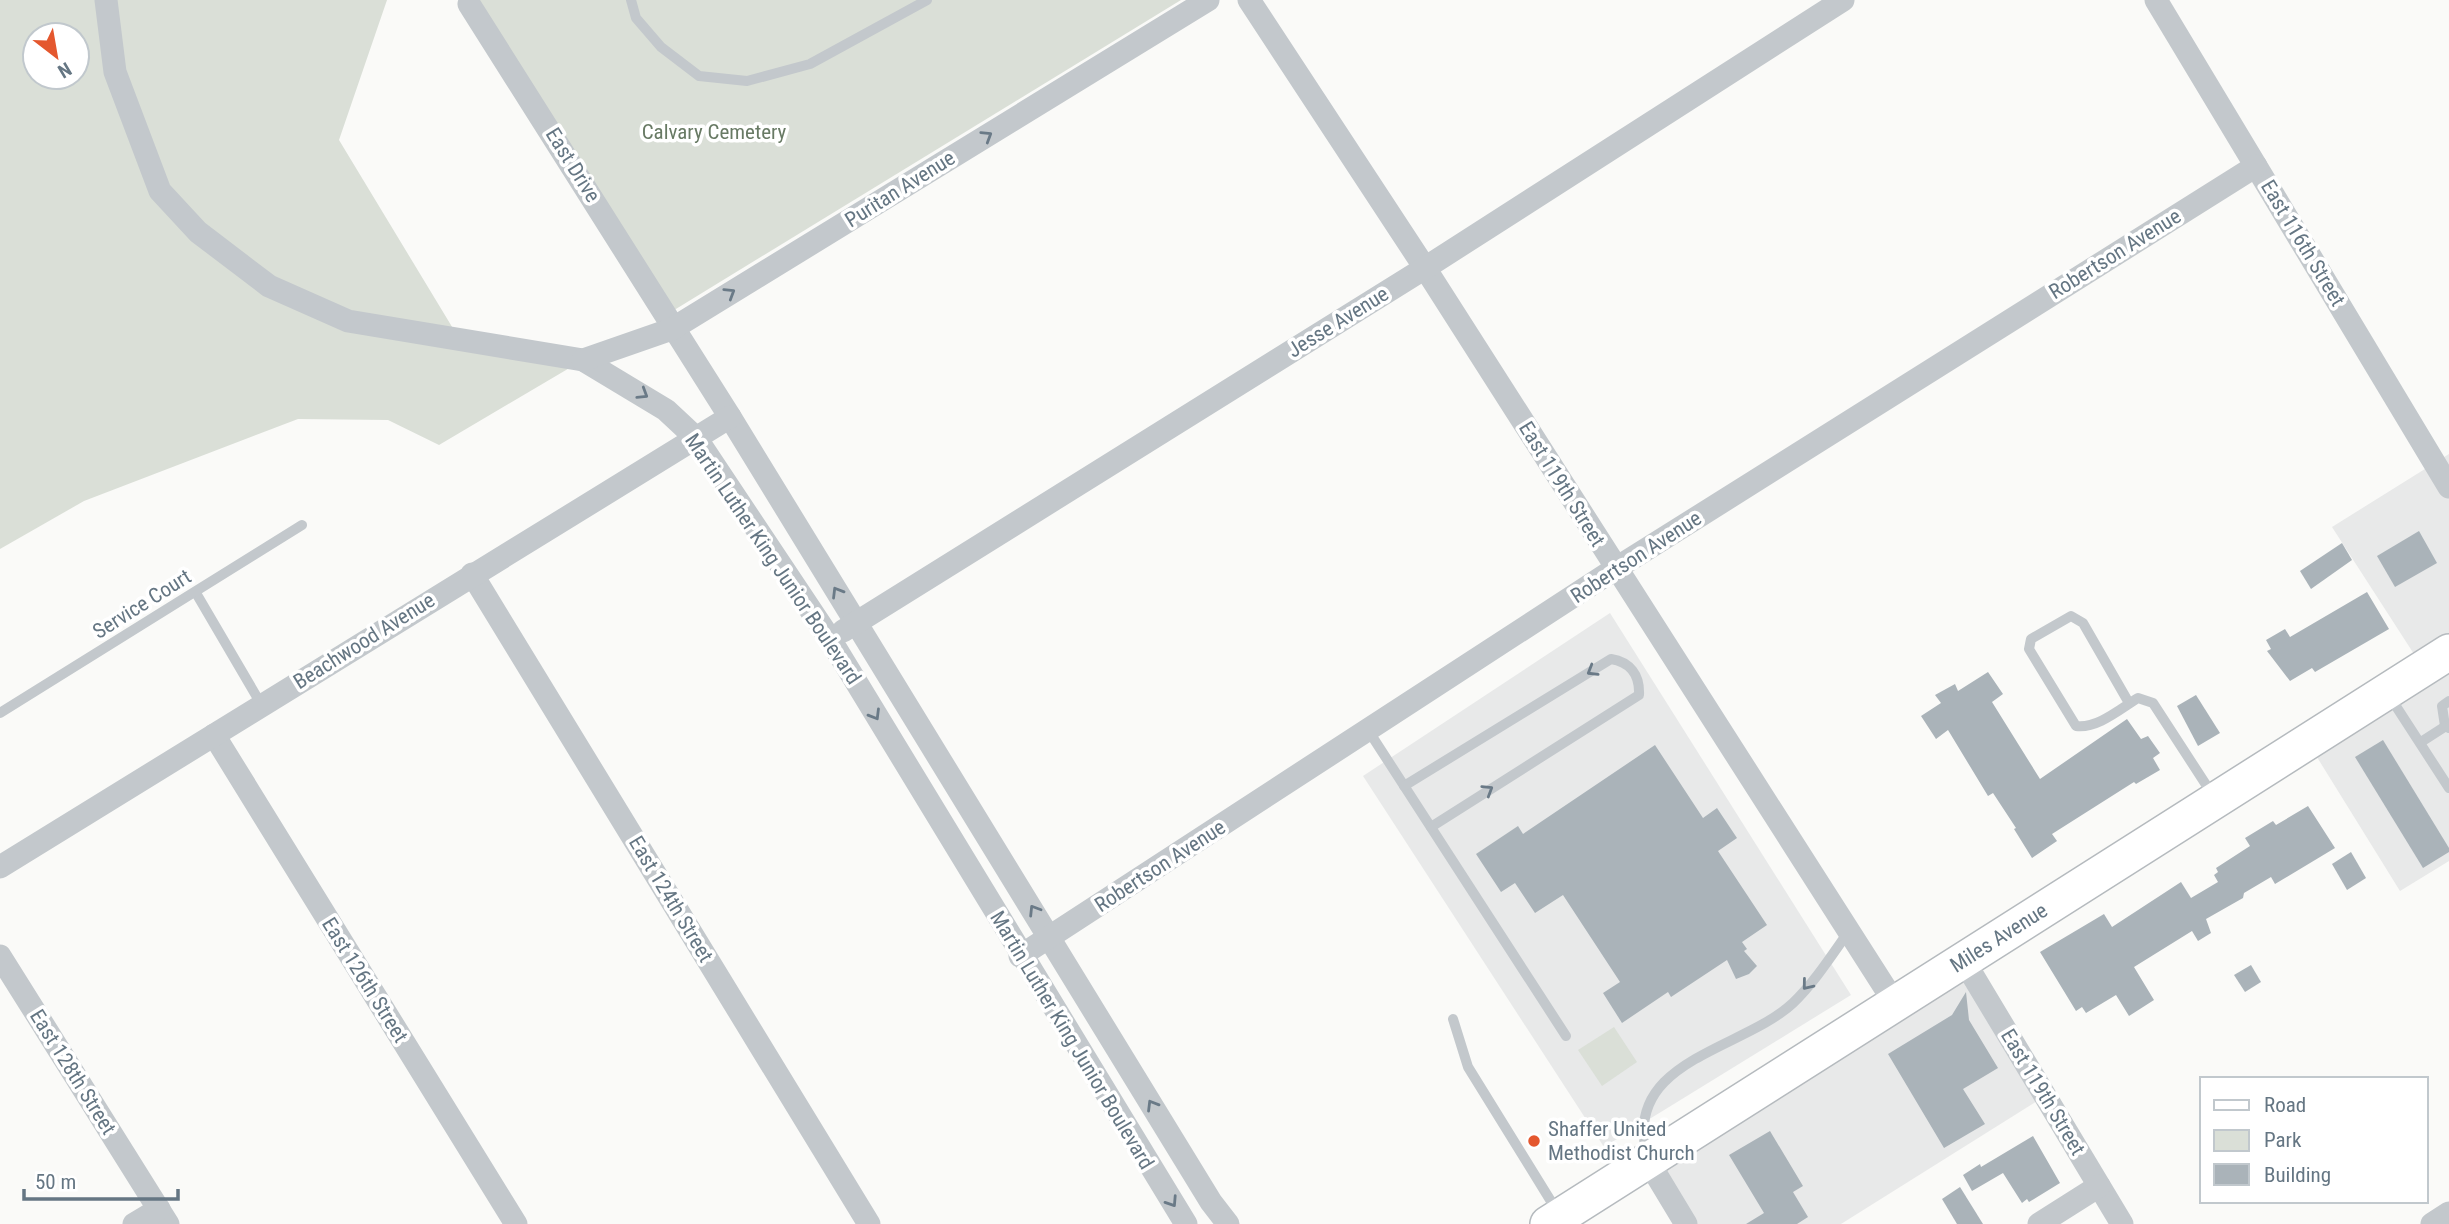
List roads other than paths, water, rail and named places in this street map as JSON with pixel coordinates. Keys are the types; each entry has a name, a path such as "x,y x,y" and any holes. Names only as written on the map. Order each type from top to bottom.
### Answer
{"main road":[{"name":"Miles Avenue","path":"1554,1220 2449,652"}],"street":[{"name":"Martin Luther King Junior Boulevard","path":"106,0 116,72 160,191 208,240 269,286 348,321 583,360 666,410 696,438 830,639 1020,956 1186,1224"},
{"name":"Puritan Avenue","path":"583,360 672,329 1208,0"},
{"name":"East 119th Street","path":"1249,0 1425,268 1896,1005"},
{"name":"Jesse Avenue","path":"830,639 1425,268 1843,0"},
{"name":"East 116th Street","path":"2156,0 2449,487"},
{"name":"East Drive","path":"469,4 538,108 672,329"},
{"name":"Robertson Avenue","path":"1020,956 1615,569 2256,166"},
{"name":"Martin Luther King Junior Boulevard","path":"672,329 730,417 1211,1202 1228,1224"},
{"name":"Beachwood Avenue","path":"0,867 730,417"},
{"name":"East 124th Street","path":"472,574 869,1224"},
{"name":"East 126th Street","path":"215,735 516,1224"},
{"name":"East 128th Street","path":"0,956 164,1216"},
{"name":"East 119th Street","path":"1964,961 2122,1224"},
{"path":"1648,1161 1686,1224"},
{"path":"2039,1224 2099,1186"},
{"path":"2432,1224 2449,1213"},
{"path":"134,1224 164,1216"}],"lane":[{"path":"631,0 636,18 661,47 699,76 747,81 810,64 927,0"},
{"name":"Service Court","path":"0,713 302,525"},
{"path":"196,593 261,704"},
{"path":"2129,703 2083,623 2071,616 2031,639 2029,649 2076,726 2087,728 2138,698 2153,703 2215,799"},
{"path":"1404,786 1611,659 1623,661 1634,672 1639,695 1430,827"},
{"path":"2387,691 2449,788"},
{"path":"2421,742 2448,726 2442,706 2449,701"},
{"path":"1368,730 1566,1036"},
{"path":"1648,1161 1642,1126 1648,1108 1671,1075 1702,1054 1766,1023 1793,1003 1849,931"},
{"path":"1453,1019 1468,1067 1554,1220"}],"place":[{"name":"Shaffer United Methodist Church","path":"1534,1141"}],"park label":[{"name":"Calvary Cemetery","path":"714,132"}]}
